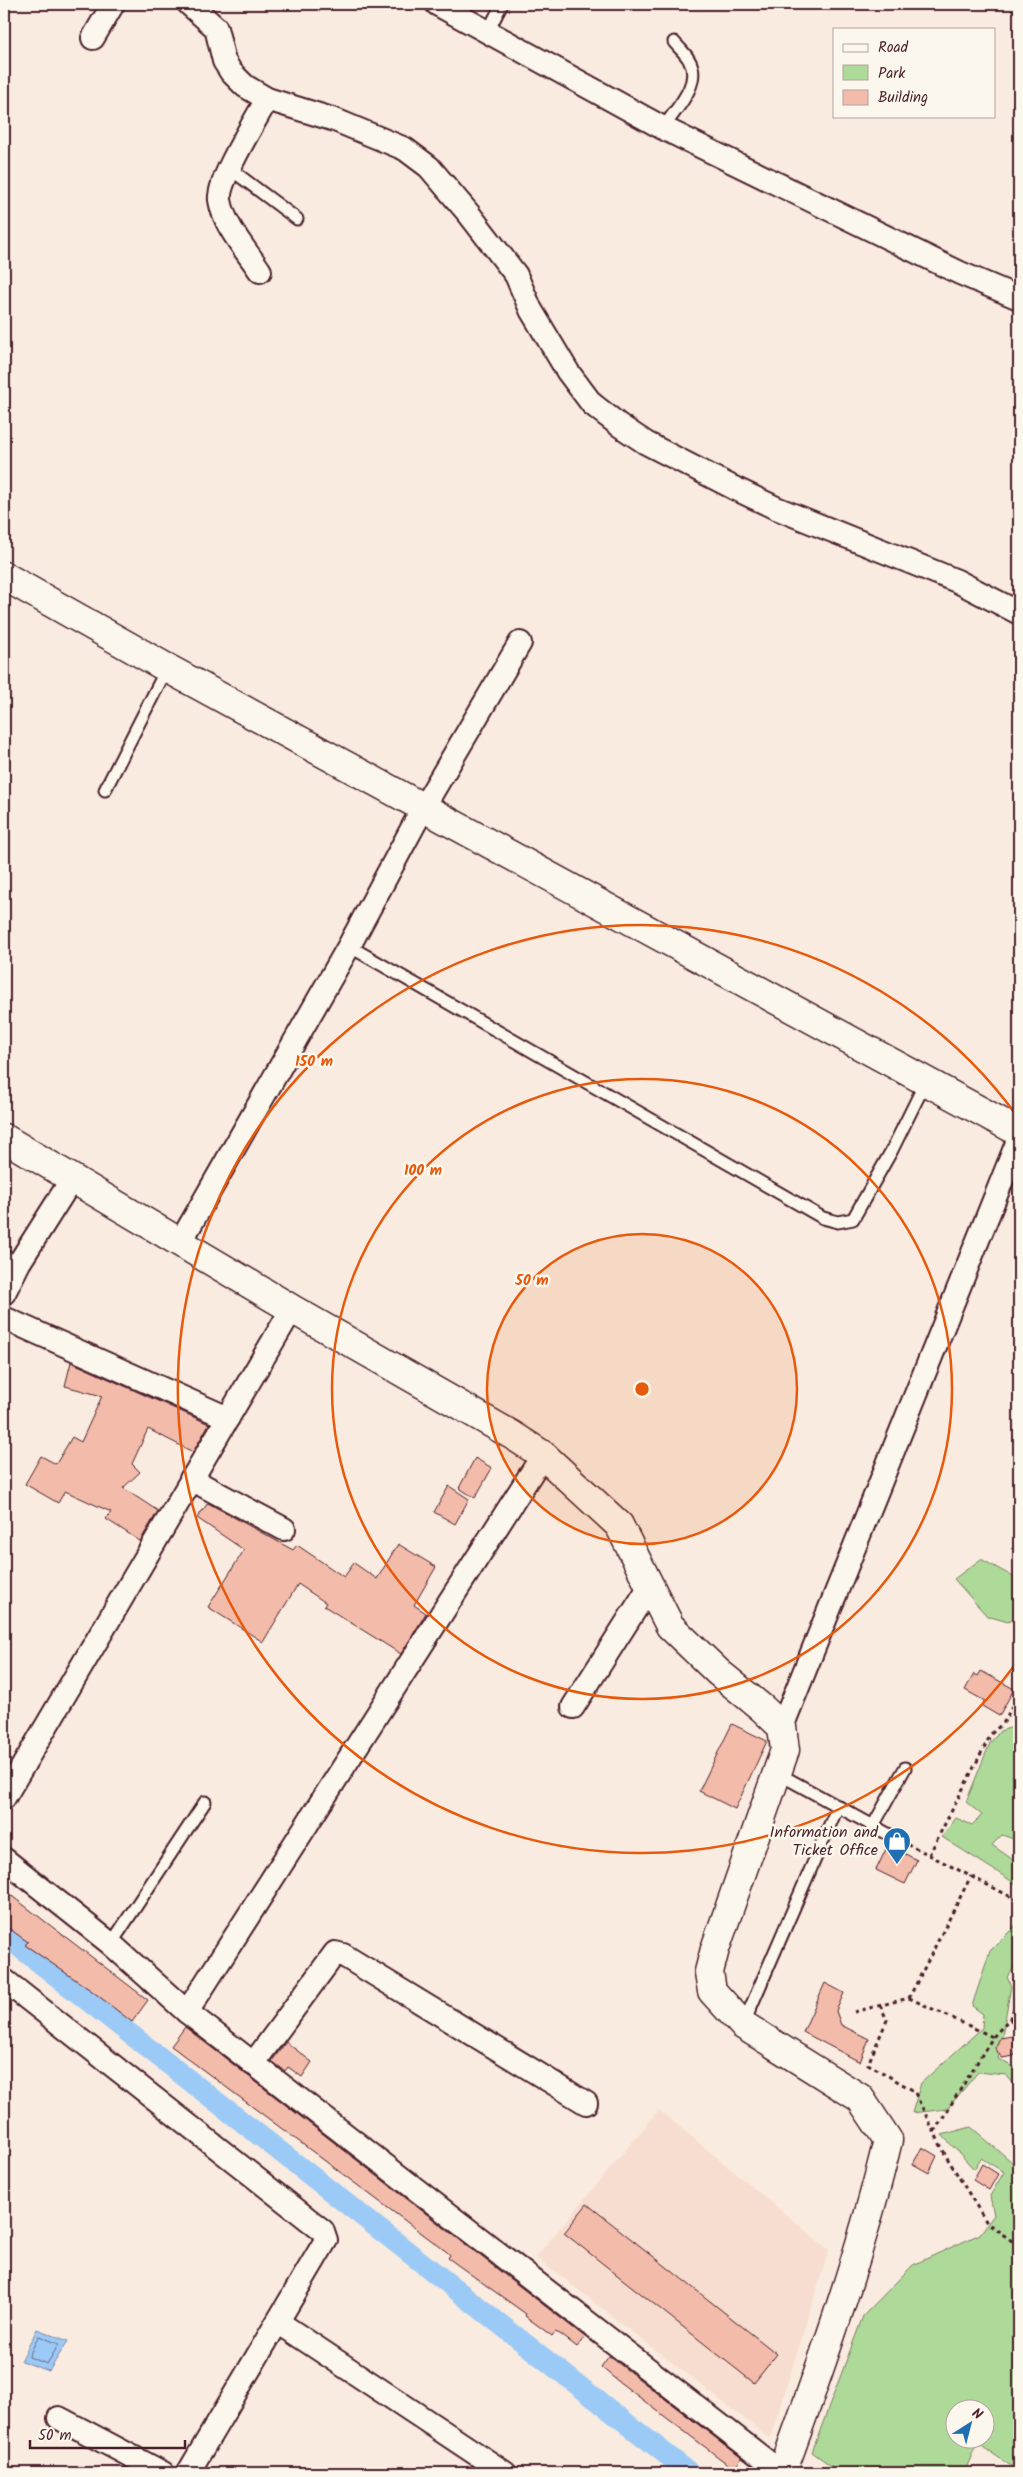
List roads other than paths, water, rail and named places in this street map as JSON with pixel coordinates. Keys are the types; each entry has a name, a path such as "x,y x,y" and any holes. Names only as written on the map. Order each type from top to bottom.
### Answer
{"street":[{"path":"94,38 113,4"},
{"path":"190,4 216,28 224,61 230,72 245,86 267,99 335,120 405,149 429,167 469,214 516,275 531,310 568,372 592,404 619,425 646,443 776,508 957,581 1019,613"},
{"path":"438,4 663,128 960,273 1019,298"},
{"path":"260,271 229,226 219,198 229,168 267,99"},
{"path":"4,576 167,668 1019,1132"},
{"path":"180,1243 349,946 423,808 520,642"},
{"path":"4,1138 292,1309 512,1435 543,1455 619,1525 670,1626 718,1672 782,1727"},
{"path":"4,1859 111,1944 187,2012 782,2473 819,2370 877,2184 888,2140 860,2098 743,2025 712,1991 709,1972 778,1774 785,1750 782,1727 1019,1138"},
{"path":"4,1292 11,1260 72,1179"},
{"path":"4,1798 292,1309"},
{"path":"4,1318 228,1418"},
{"path":"187,2012 543,1455"},
{"path":"191,1479 284,1529"},
{"path":"574,1707 650,1586"},
{"path":"253,2064 335,1954 343,1955 586,2103"},
{"path":"4,1980 323,2231 326,2240 195,2471"},
{"path":"278,2322 505,2473"},
{"path":"59,2418 163,2473"}],"lane":[{"path":"488,31 502,4"},
{"path":"663,128 692,84 694,74 690,60 674,42"},
{"path":"229,168 297,218"},
{"path":"105,790 167,668"},
{"path":"349,946 823,1218 838,1222 853,1219 892,1150 926,1081"},
{"path":"873,1826 905,1768"},
{"path":"778,1774 888,1834"},
{"path":"111,1944 205,1802"},
{"path":"743,2025 838,1806"}],"water":[{"path":"37,2329 68,2341 49,2371 21,2361"}],"waterway":[{"path":"4,1935 690,2473"}],"place":[{"name":"Information and Ticket Office","path":"897,1865"}]}
